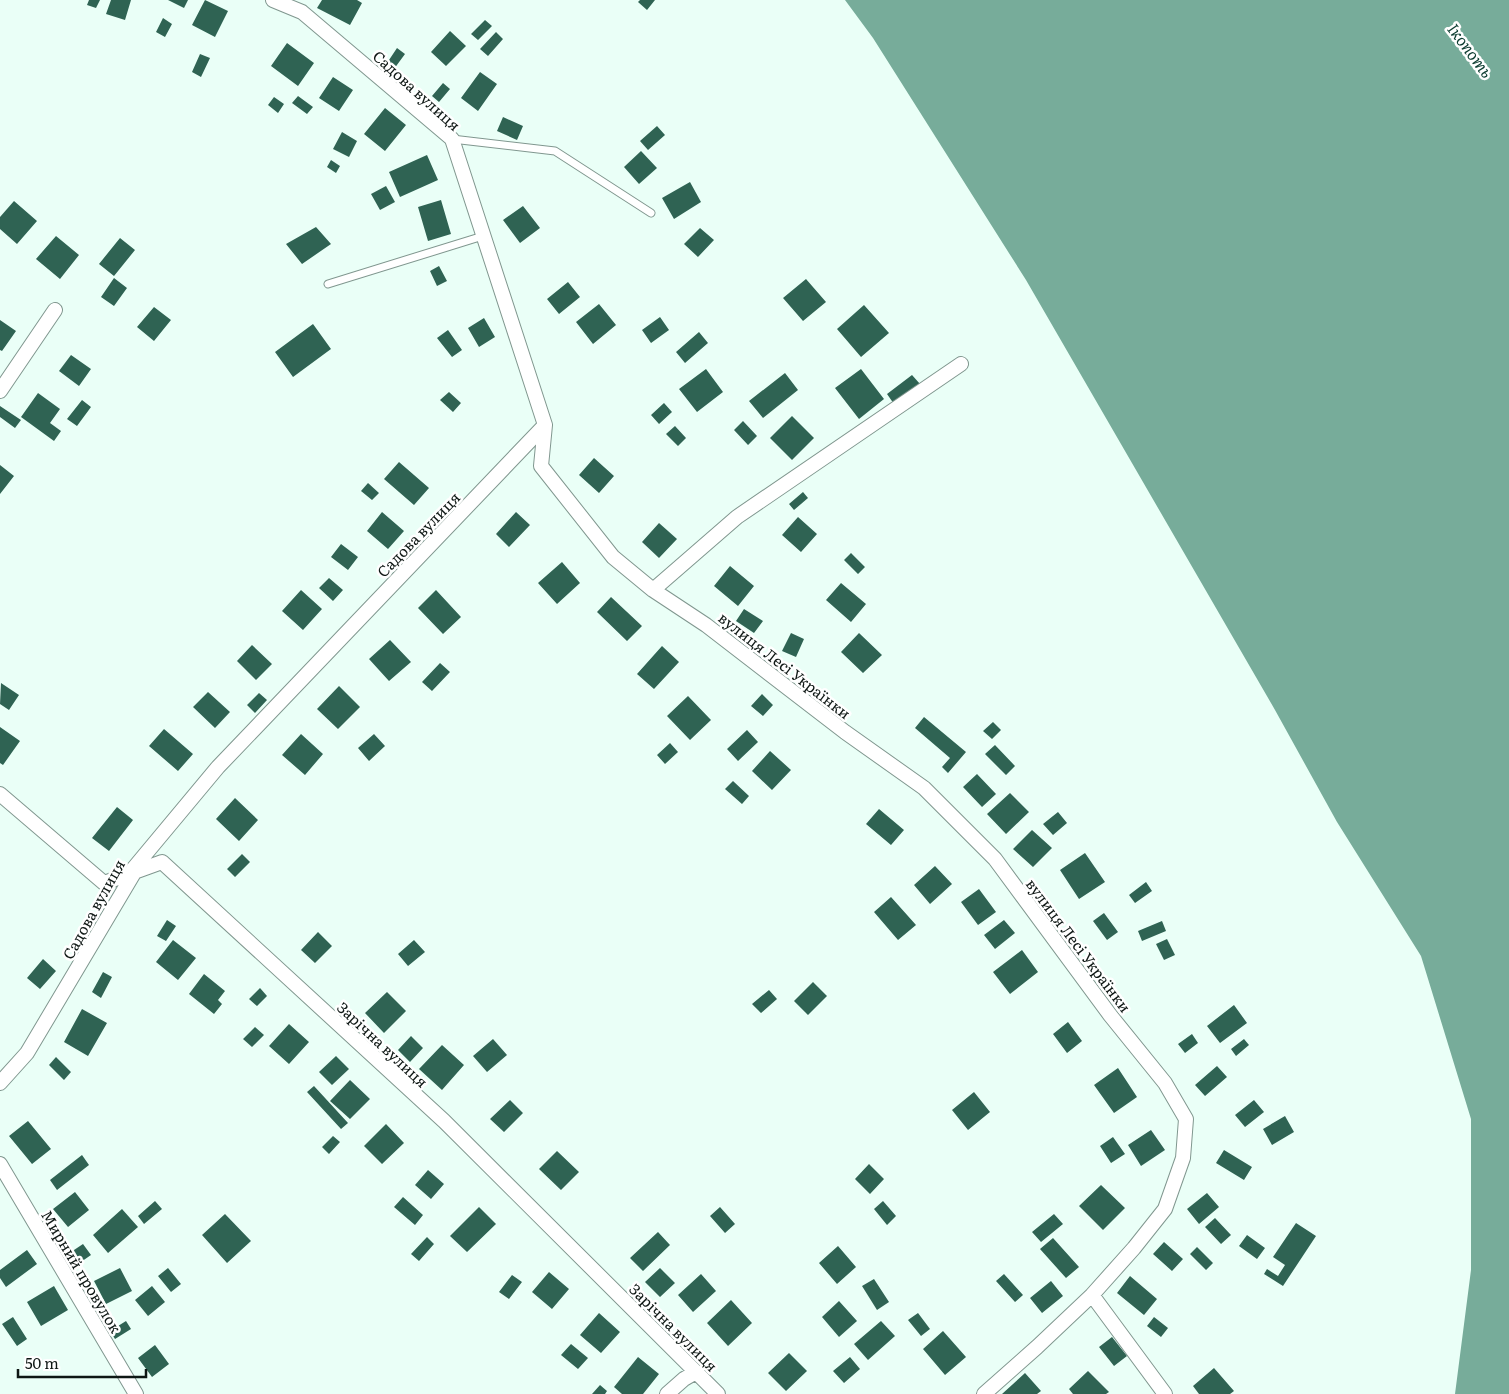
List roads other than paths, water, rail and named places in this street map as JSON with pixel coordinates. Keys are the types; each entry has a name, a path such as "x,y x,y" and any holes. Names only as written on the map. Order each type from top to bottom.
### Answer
{"street":[{"name":"Садова вулиця","path":"0,1083 28,1053 134,873 132,869 218,767 544,426 452,139 302,12 273,0"},
{"path":"0,390 55,310"},
{"path":"653,590 737,516 961,364"},
{"name":"вулиця Лесі Українки","path":"544,426 541,466 613,557 653,590 706,625 845,732 924,788 995,859 1110,1015 1165,1083 1186,1119 1183,1158 1165,1208 1134,1248 1092,1295 984,1394"},
{"name":"Зарічна вулиця","path":"0,794 104,883 162,862 444,1121 718,1394"},
{"name":"Мирний провулок","path":"0,1164 136,1394"},
{"path":"1092,1295 1166,1394"},
{"path":"667,1394 684,1379 696,1372"}],"lane":[{"path":"452,139 555,150 651,213"},
{"path":"328,284 483,236"}],"water":[{"name":"Ікопоть","path":"845,0 1509,0 1509,1394 1455,1394 1471,1270 1471,1119 1421,956 1337,822 1275,710 1026,280 873,38"}]}
